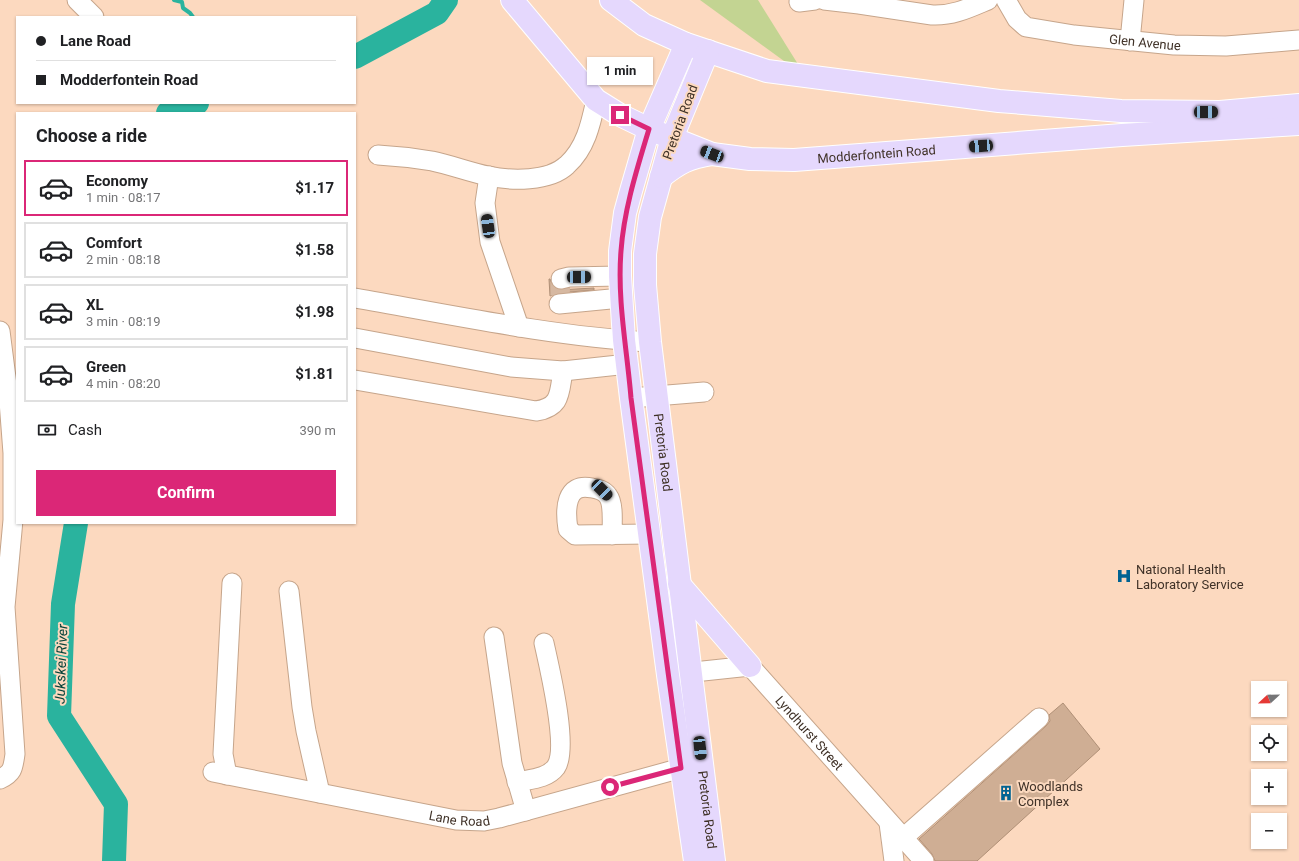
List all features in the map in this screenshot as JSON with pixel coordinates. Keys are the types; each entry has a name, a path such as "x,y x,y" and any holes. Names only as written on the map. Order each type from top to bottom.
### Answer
{"main road":[{"name":"Modderfontein Road","path":"512,0 596,100 620,115 649,129 712,154 750,159 794,160 1122,134 1299,124"},
{"path":"611,0 644,25 686,44 767,72 1014,102 1121,111 1220,112 1299,105"},
{"name":"Pretoria Road","path":"686,44 649,129 625,213 620,251 620,276 624,340 668,675 714,861"},
{"name":"Pretoria Road","path":"695,861 691,765 692,672 679,584 650,342 645,285 645,254 650,217 672,138 708,51"},
{"path":"661,178 682,162 712,154"},
{"path":"649,534 673,531"},
{"path":"679,584 750,666"}],"street":[{"path":"77,0 93,16"},
{"path":"824,0 944,16 954,14 988,0"},
{"name":"Glen Avenue","path":"1006,0 1016,19 1026,27 1074,35 1174,45 1226,46 1299,40"},
{"path":"1130,41 1134,0"},
{"path":"378,155 433,162 489,176 505,178 536,178 548,176 566,167 583,145 589,129 596,100"},
{"path":"489,176 485,203 490,242 519,327"},
{"path":"561,332 560,293 569,277 620,276"},
{"path":"560,293 621,298"},
{"path":"356,298 519,327 650,342"},
{"path":"0,331 9,401 13,453 13,520 3,607 14,754 12,771 7,776 0,779"},
{"path":"356,338 511,367 563,371 628,364"},
{"path":"356,380 536,411 548,409 556,402 563,371"},
{"path":"631,398 704,392"},
{"path":"612,535 649,534"},
{"name":"Lane Road","path":"232,583 223,754 220,774 456,820 484,821 526,811 691,765"},
{"path":"290,591 302,707 320,794"},
{"path":"494,638 512,763 526,811"},
{"path":"517,782 544,776 556,766 560,758 557,705 544,643"},
{"path":"668,675 750,666"},
{"name":"Lyndhurst Street","path":"750,666 924,861"},
{"path":"903,838 1039,718"},
{"path":"889,823 894,861"}],"green space":[{"path":"700,0 758,0 806,77"}],"building":[{"path":"549,279 553,286 558,290 594,288 594,290 558,293 550,296"},
{"name":"Woodlands Complex","path":"1063,703 1100,749 977,861 935,861 932,854 919,839 1046,726 1050,721 1049,715"}],"waterway":[{"path":"174,0 182,2 183,8 192,16"},
{"name":"Jukskei River","path":"356,56 437,13 446,0"},
{"name":"Jukskei River","path":"171,112 194,104"},
{"name":"Jukskei River","path":"76,524 63,604 59,716 116,804 114,861"}],"tunnel":[{"path":"560,296 561,279"}],"place":[{"name":"National Health Laboratory Service","path":"1124,576"},
{"name":"Woodlands Complex","path":"1006,793"}],"route":[{"path":"610,787 681,768 631,398 624,340 620,276 620,251 625,213 649,129 620,115"}]}
